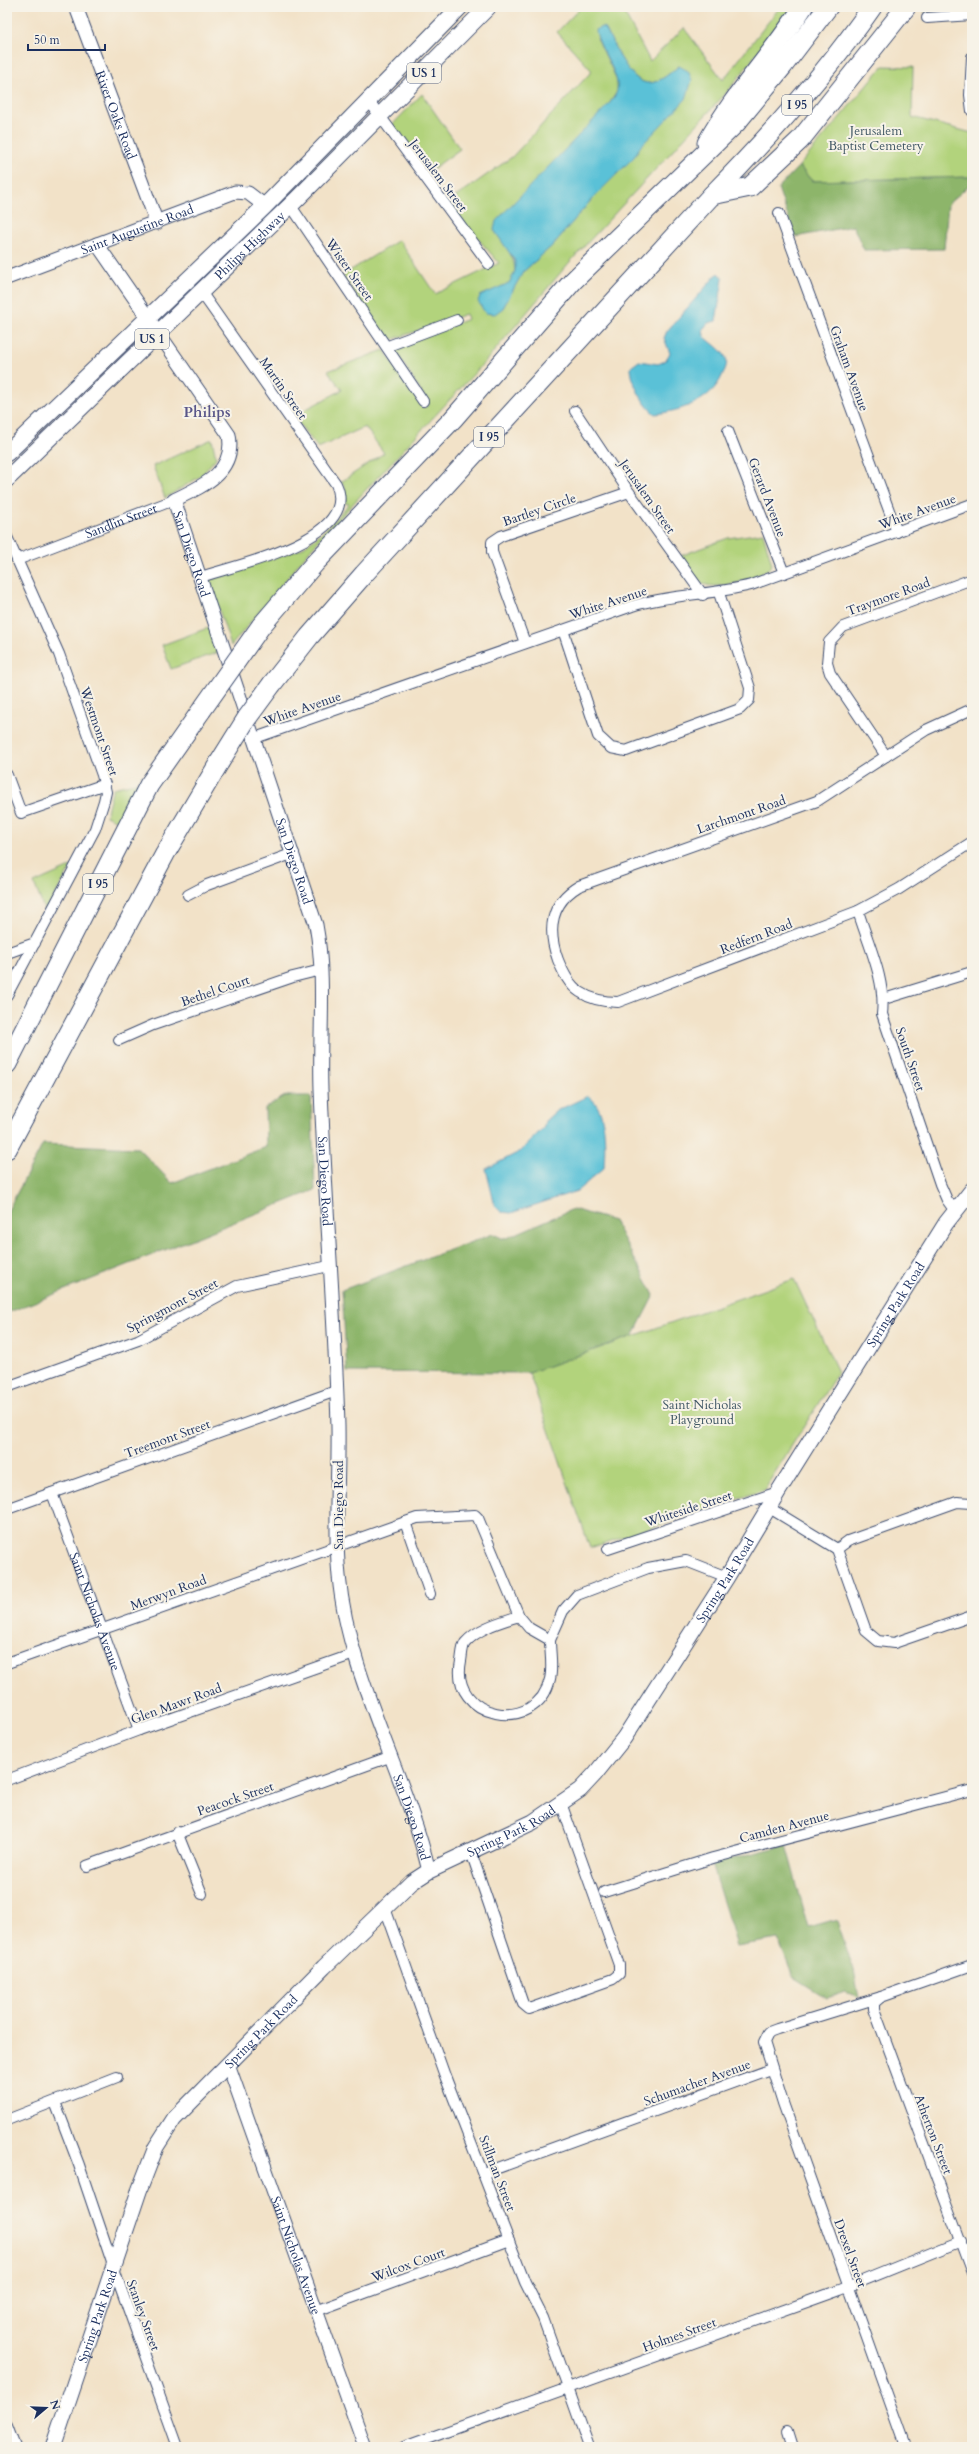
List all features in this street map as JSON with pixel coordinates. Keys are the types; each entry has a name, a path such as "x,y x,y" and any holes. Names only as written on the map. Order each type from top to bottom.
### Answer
{"highway":[{"path":"695,164 723,113 783,38 803,7"},
{"name":"I 95","path":"7,1064 149,785 261,626 315,563 454,419 574,281 736,123 783,66 828,7"},
{"name":"I 95","path":"7,1149 165,854 247,718 272,684 308,637 354,585 712,195 800,102 872,7"},
{"path":"712,195 750,187 800,140 906,7"}],"main road":[{"name":"Philips Highway","path":"7,453 265,206 460,7"},
{"name":"Philips Highway","path":"7,479 291,206 380,118 488,7"},
{"name":"Spring Park Road","path":"53,2447 156,2147 181,2110 412,1882 429,1871 533,1822 580,1790 610,1758 727,1577 768,1508 955,1211 972,1190"}],"street":[{"name":"River Oaks Road","path":"76,7 157,223"},
{"path":"926,18 972,15"},
{"path":"972,57 970,95 972,111"},
{"name":"Jerusalem Street","path":"369,101 380,118 489,264"},
{"name":"Saint Augustine Road","path":"7,278 239,191 248,193 265,206"},
{"name":"Wister Street","path":"291,206 388,346 423,400"},
{"name":"Graham Avenue","path":"779,213 897,532"},
{"path":"97,244 158,334"},
{"name":"Martin Street","path":"201,292 336,484 341,501 334,517 323,529 299,544 201,577"},
{"path":"388,346 457,320"},
{"name":"Sandlin Street","path":"17,560 174,500 196,489 223,469 231,453 230,439 226,428 158,334"},
{"name":"Jerusalem Street","path":"575,411 629,492 703,595"},
{"name":"Gerard Avenue","path":"728,431 784,574"},
{"name":"Bartley Circle","path":"525,643 492,552 492,542 501,536 629,492"},
{"name":"San Diego Road","path":"174,500 294,853 316,925 321,970 319,1039 324,1184 330,1266 336,1391 338,1545 342,1601 354,1654 408,1799 429,1871"},
{"name":"White Avenue","path":"255,738 648,601 719,593 784,574 972,504"},
{"name":"Westmont Street","path":"7,537 58,654 105,784 104,801 95,829 7,995"},
{"name":"Traymore Road","path":"886,756 830,673 827,653 830,642 843,627 972,579"},
{"path":"562,630 598,736 611,748 626,751 740,709 749,700 750,688 719,593"},
{"name":"Larchmont Road","path":"556,954 551,937 553,913 559,902 570,891 817,801 926,730 972,709"},
{"path":"7,775 21,813 105,784"},
{"name":"Redfern Road","path":"556,954 570,983 580,992 593,999 618,1002 858,911 899,889 972,842"},
{"path":"188,895 207,885 294,853"},
{"name":"South Street","path":"858,911 880,979 884,999 882,1014 901,1074 940,1184 947,1200 955,1211"},
{"path":"7,953 35,943"},
{"name":"Bethel Court","path":"119,1040 153,1025 293,977 321,970"},
{"path":"884,999 972,972"},
{"name":"Springmont Street","path":"7,1387 138,1340 217,1294 242,1284 330,1266"},
{"name":"Treemont Street","path":"7,1509 336,1391"},
{"name":"Whiteside Street","path":"608,1549 778,1492"},
{"name":"Saint Nicholas Avenue","path":"52,1493 138,1730"},
{"path":"837,1549 848,1541 957,1502 972,1503"},
{"path":"768,1508 837,1549 866,1631 872,1638 885,1644 894,1643 972,1616"},
{"path":"338,1545 416,1518 475,1515 478,1518 519,1616 529,1628 550,1640"},
{"path":"405,1522 430,1594"},
{"name":"Merwyn Road","path":"7,1663 338,1545"},
{"path":"519,1616 478,1633 464,1644 459,1669 465,1689 475,1705 495,1715 509,1716 539,1701 550,1680 550,1640 563,1611 577,1595 662,1564 686,1561 727,1577"},
{"name":"Glen Mawr Road","path":"7,1780 138,1730 354,1654"},
{"name":"Peacock Street","path":"87,1866 177,1832 392,1756"},
{"name":"Camden Avenue","path":"604,1892 713,1858 972,1790"},
{"path":"471,1852 523,2004 529,2009 613,1979 619,1974 619,1965 561,1804"},
{"path":"177,1832 202,1894"},
{"name":"Stillman Street","path":"385,1908 445,2076 484,2173 525,2282 543,2318 589,2447"},
{"name":"Schumacher Avenue","path":"484,2173 772,2069 764,2042 769,2032 878,2000 972,1965"},
{"name":"Atherton Street","path":"878,2000 874,2009 972,2273"},
{"name":"Saint Nicholas Avenue","path":"228,2064 365,2447"},
{"name":"Drexel Street","path":"772,2069 906,2447"},
{"path":"7,2120 117,2077"},
{"name":"Stanley Street","path":"55,2102 79,2165 178,2447"},
{"name":"Wilcox Court","path":"316,2311 509,2240"},
{"name":"Holmes Street","path":"404,2447 849,2286 961,2241"},
{"path":"7,2426 15,2447"},
{"path":"788,2431 793,2447"}],"green space":[{"path":"581,7 621,7 650,61 684,28 723,80 780,7 793,7 728,91 568,264 484,363 311,549 231,646 209,580 301,549 324,531 349,504 345,503 345,488 341,482 384,453 365,427 318,448 293,416 342,390 328,371 384,350 423,408 429,405 395,350 406,343 468,319 466,314 388,341 343,275 399,240 435,294 499,263 447,203 512,157 592,71 557,32","holes":["605,28 623,62 629,70 643,82 650,83 658,81 679,66 634,157 592,199 553,245 523,272 503,308 480,296 499,289 509,283 515,270 511,255 494,230 609,104 618,90 616,78 597,38"]},
{"path":"927,7 969,7 964,10 924,12"},
{"name":"Jerusalem Baptist Cemetery","path":"883,66 913,67 912,117 972,133 972,177 812,181 799,166"},
{"path":"422,94 460,149 426,174 392,125"},
{"path":"799,166 812,181 972,177 972,183 948,204 944,249 864,250 853,226 795,237 778,188"},
{"path":"212,439 216,458 201,476 165,498 153,466"},
{"path":"763,533 772,564 761,574 741,582 719,586 704,584 694,575 680,556 728,538"},
{"path":"213,626 219,652 171,669 162,645"},
{"path":"139,782 117,821 106,816 113,788"},
{"path":"72,866 45,912 34,883"},
{"path":"285,1096 311,1096 315,1190 7,1313 7,1212 43,1144 138,1148 172,1183 266,1147 265,1108"},
{"path":"573,1209 614,1221 654,1295 633,1336 529,1373 347,1372 342,1290 493,1234 504,1239"},
{"name":"Saint Nicholas Playground","path":"794,1279 838,1372 764,1490 590,1548 529,1373"},
{"path":"786,1845 809,1928 837,1920 854,1971 859,1997 845,1992 827,1998 793,1977 778,1939 737,1946 711,1864"}],"water":[{"path":"601,27 605,28 617,52 629,70 643,82 650,83 658,81 679,66 688,71 692,80 686,99 640,147 634,157 592,199 553,245 523,272 503,308 495,314 485,313 478,301 480,296 509,283 515,271 515,261 494,230 496,221 609,104 616,93 617,83 615,76 596,30"},
{"path":"718,273 723,279 716,321 708,323 703,329 704,336 719,349 727,360 724,372 717,385 703,398 685,407 665,413 655,414 646,405 638,393 631,367 639,361 658,364 665,361 670,353 664,338 667,331"},
{"path":"588,1096 599,1110 602,1119 605,1139 604,1168 577,1191 511,1213 501,1212 495,1206 486,1169 521,1151 544,1127 545,1121 556,1111"}],"district":[{"name":"Philips","path":"207,412"}]}
